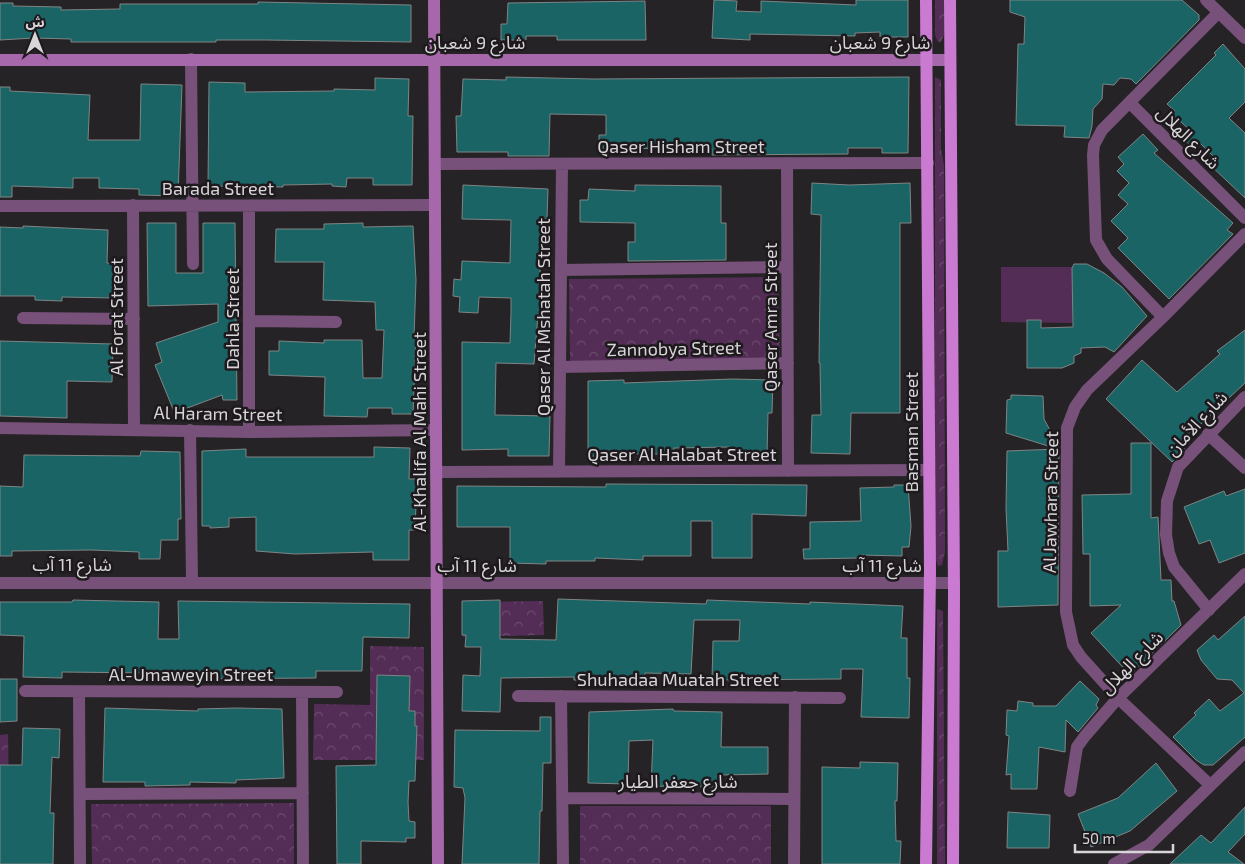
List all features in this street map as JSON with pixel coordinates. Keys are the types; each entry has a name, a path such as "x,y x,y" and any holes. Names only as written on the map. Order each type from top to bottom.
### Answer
{"main road":[{"name":"Basman Street","path":"926,0 928,60 928,470 930,582 926,864"},
{"path":"950,0 954,582 953,864"}],"street":[{"name":"Al-Khalifa Al Mahi Street","path":"434,0 438,864"},
{"path":"1206,0 1245,38"},
{"path":"1164,317 1107,258 1096,240 1094,144 1102,130 1218,13"},
{"path":"191,59 193,264"},
{"name":"شارع 9 شعبان","path":"0,60 950,60"},
{"name":"شارع الهلال","path":"1130,103 1245,218"},
{"name":"Qaser Hisham Street","path":"435,164 928,163"},
{"name":"Qaser Al Mshatah Street","path":"559,472 562,164"},
{"name":"Qaser Amra Street","path":"787,164 788,471"},
{"name":"Al Forat Street","path":"133,205 134,429"},
{"name":"Barada Street","path":"0,206 435,205"},
{"name":"Dahla Street","path":"249,206 249,432"},
{"name":"Al Jawhara Street","path":"1210,785 1118,698 1080,657 1073,645 1068,630 1066,603 1067,428 1075,407 1087,390 1164,317 1245,234"},
{"path":"561,270 787,267"},
{"path":"23,318 134,319"},
{"path":"249,321 336,322"},
{"name":"Zannobya Street","path":"560,367 788,363"},
{"name":"شارع الأمان","path":"1209,610 1174,567 1166,535 1167,501 1171,482 1178,467 1245,397"},
{"name":"Al Haram Street","path":"0,428 249,432 436,430"},
{"path":"190,430 192,581"},
{"path":"1208,434 1245,468"},
{"name":"Qaser Al Halabat Street","path":"436,472 928,470"},
{"name":"شارع الهلال","path":"1070,790 1077,747 1118,698 1245,574"},
{"name":"شارع 11 آب","path":"0,582 954,582"},
{"name":"Al-Umaweyin Street","path":"25,691 337,692"},
{"path":"80,692 80,864"},
{"path":"302,692 303,864"},
{"name":"Shuhadaa Muatah Street","path":"518,696 840,698"},
{"name":"Shuhadaa Muatah Street","path":"561,696 563,864"},
{"name":"Shuhadaa Muatah Street","path":"794,864 795,697"},
{"path":"1114,864 1149,844 1245,752"},
{"path":"80,794 302,793"},
{"name":"شارع جعفر الطيار","path":"562,798 794,799"}],"green space":[{"path":"935,0 944,0 944,35 941,42 938,42 935,35"},
{"path":"935,77 941,80 941,149 944,165 945,552 942,565 938,566 935,557"},
{"path":"1001,267 1072,267 1072,323 1001,322"},
{"path":"778,277 780,360 570,363 569,279"},
{"path":"543,601 544,635 463,637 463,602"},
{"path":"937,609 943,611 945,864 937,864"},
{"path":"370,646 424,647 424,760 313,760 314,704 370,705"},
{"path":"8,734 9,796 0,796 0,735"},
{"path":"294,803 294,864 92,864 91,804"},
{"path":"580,806 771,806 771,864 580,864"}],"building":[{"path":"714,0 737,1 736,11 761,12 761,1 856,5 856,0 908,0 908,37 880,37 880,32 855,33 855,36 750,34 750,40 712,38"},
{"path":"1010,0 1182,0 1199,15 1199,20 1136,84 1131,79 1120,78 1114,85 1103,84 1102,99 1093,109 1089,138 1064,137 1065,126 1016,125 1018,44 1024,44 1025,17 1010,12"},
{"path":"645,1 646,40 557,40 557,36 526,36 526,40 501,40 501,24 507,24 508,3"},
{"path":"258,2 411,5 411,42 216,40 216,42 71,42 71,39 34,38 0,40 0,3 13,3 13,6 61,7 61,10 120,9 120,4 258,4"},
{"path":"1223,44 1245,69 1245,102 1229,118 1245,133 1245,198 1208,163 1214,157 1198,141 1192,147 1183,139 1191,131 1172,114 1175,111 1167,104 1216,55 1214,53"},
{"path":"506,77 594,79 909,77 908,153 882,153 882,148 848,148 848,154 712,155 712,149 599,148 599,135 606,135 606,115 550,114 549,156 508,156 508,152 457,152 456,116 461,116 463,79 506,80"},
{"path":"375,78 409,79 408,116 413,116 412,185 373,185 373,178 347,178 346,187 332,186 332,184 283,185 283,187 208,186 209,82 245,83 245,92 334,91 334,89 375,90"},
{"path":"141,84 182,85 178,196 139,195 139,189 99,188 99,178 73,178 73,188 12,186 12,197 0,197 0,87 10,87 10,91 90,95 88,140 140,140"},
{"path":"1143,134 1158,150 1154,153 1233,223 1227,230 1233,234 1169,299 1118,248 1128,238 1111,221 1128,204 1118,195 1129,183 1117,171 1124,164 1118,157"},
{"path":"812,183 849,185 910,183 911,223 900,223 900,413 851,413 850,454 811,453 812,415 821,415 819,363 821,215 811,214"},
{"path":"463,185 548,189 547,219 541,219 540,272 542,314 538,314 534,364 496,363 495,415 550,416 549,456 508,456 508,449 462,450 462,342 510,343 511,313 511,298 479,297 478,313 459,312 460,297 453,296 454,279 461,280 462,261 510,263 511,220 462,219"},
{"path":"635,185 721,186 721,223 726,223 726,260 628,261 628,242 635,242 635,223 580,222 580,200 588,200 589,189 635,191"},
{"path":"147,223 176,223 176,273 203,273 203,223 235,223 237,400 223,400 222,395 182,410 173,409 155,365 162,362 156,343 218,322 218,304 148,306"},
{"path":"363,223 363,227 413,226 416,280 414,337 416,337 413,414 392,414 392,408 368,408 367,417 324,416 325,377 269,375 269,351 279,351 279,341 324,343 324,340 362,340 363,378 382,378 384,330 376,330 375,302 323,300 324,262 275,262 276,229 324,229 324,224"},
{"path":"23,226 108,230 107,263 114,263 114,298 62,297 62,301 35,300 35,296 0,296 0,227 23,228"},
{"path":"1074,264 1087,264 1104,273 1122,287 1147,316 1114,352 1105,347 1081,348 1081,353 1074,356 1074,363 1062,368 1027,368 1027,320 1041,320 1041,328 1073,327 1072,268"},
{"path":"1245,330 1245,383 1186,438 1190,442 1172,462 1106,399 1142,360 1177,392 1220,354 1217,351"},
{"path":"0,341 113,344 112,382 67,381 67,418 0,416"},
{"path":"732,379 773,380 772,413 768,413 767,455 729,454 729,447 674,448 674,454 624,454 624,457 588,456 588,381 624,380 624,383"},
{"path":"1011,395 1043,396 1044,419 1059,447 1058,605 998,607 998,551 1008,551 1006,508 1007,451 1058,449 1006,433 1007,400 1011,399"},
{"path":"1131,443 1151,443 1151,518 1158,517 1161,580 1171,580 1172,601 1174,601 1181,625 1130,675 1091,633 1121,605 1090,606 1090,554 1083,554 1082,495 1131,494"},
{"path":"374,447 410,448 409,479 417,479 415,530 409,530 409,560 373,560 373,552 295,554 256,551 256,517 229,518 229,527 210,528 210,526 202,526 202,451 246,449 246,457 374,457"},
{"path":"141,451 180,452 181,519 178,519 178,540 161,540 160,559 139,559 139,552 91,550 12,551 12,556 0,556 0,486 23,487 24,455 140,456"},
{"path":"606,484 807,485 806,516 752,514 752,558 712,558 712,521 691,521 691,556 643,556 643,560 595,558 595,561 546,561 546,564 510,563 510,527 457,527 457,486 606,487"},
{"path":"894,485 908,485 911,526 909,547 902,547 902,556 861,555 861,558 804,559 803,549 810,549 810,522 861,521 860,488 894,487"},
{"path":"1245,489 1245,553 1219,563 1210,540 1199,544 1184,507 1224,491 1226,496"},
{"path":"558,599 706,604 707,600 810,604 810,602 903,606 901,638 907,638 907,678 910,678 909,718 861,717 863,669 841,669 841,679 712,680 713,641 739,641 740,620 694,620 691,674 645,673 644,678 595,677 595,681 574,680 574,677 501,678 500,712 462,711 463,675 480,676 481,647 465,647 466,635 462,635 462,601 500,600 500,639 556,640"},
{"path":"73,600 159,602 158,639 179,639 178,601 410,604 409,638 363,637 362,671 316,671 316,678 174,679 174,676 149,676 149,673 62,672 62,678 23,677 24,636 0,635 0,602 72,602"},
{"path":"1245,616 1245,737 1213,765 1204,765 1196,760 1173,737 1196,715 1194,713 1209,699 1220,711 1244,693 1232,680 1217,679 1201,660 1197,650 1214,635 1218,640"},
{"path":"377,675 410,676 409,711 415,711 415,726 417,726 415,781 409,781 408,802 409,821 415,822 415,838 406,838 406,842 361,841 361,864 337,864 336,766 376,765"},
{"path":"0,679 17,679 17,721 0,722"},
{"path":"1080,681 1099,699 1096,705 1098,708 1078,732 1066,720 1065,752 1039,747 1037,789 1011,789 1011,774 1006,775 1009,736 1006,735 1007,710 1017,711 1018,701 1033,703 1033,706 1056,706"},
{"path":"105,708 198,711 198,709 236,708 282,709 284,778 236,780 236,783 190,782 190,785 145,786 145,782 103,782"},
{"path":"673,709 674,711 722,712 721,747 768,747 768,774 722,775 722,787 651,786 653,740 629,741 628,784 588,783 589,712"},
{"path":"540,717 551,717 551,763 543,763 539,864 462,864 465,798 463,788 454,787 455,730 540,731"},
{"path":"23,728 60,729 59,758 52,757 50,813 54,813 53,864 0,864 0,765 22,765"},
{"path":"860,762 898,763 897,801 895,801 896,841 901,841 900,864 822,864 822,767 860,768"},
{"path":"1156,763 1177,791 1130,831 1091,847 1078,814 1118,798"},
{"path":"1245,807 1245,834 1228,852 1244,864 1170,864 1201,835 1211,843"},
{"path":"1008,812 1050,815 1049,848 1007,848"}]}
